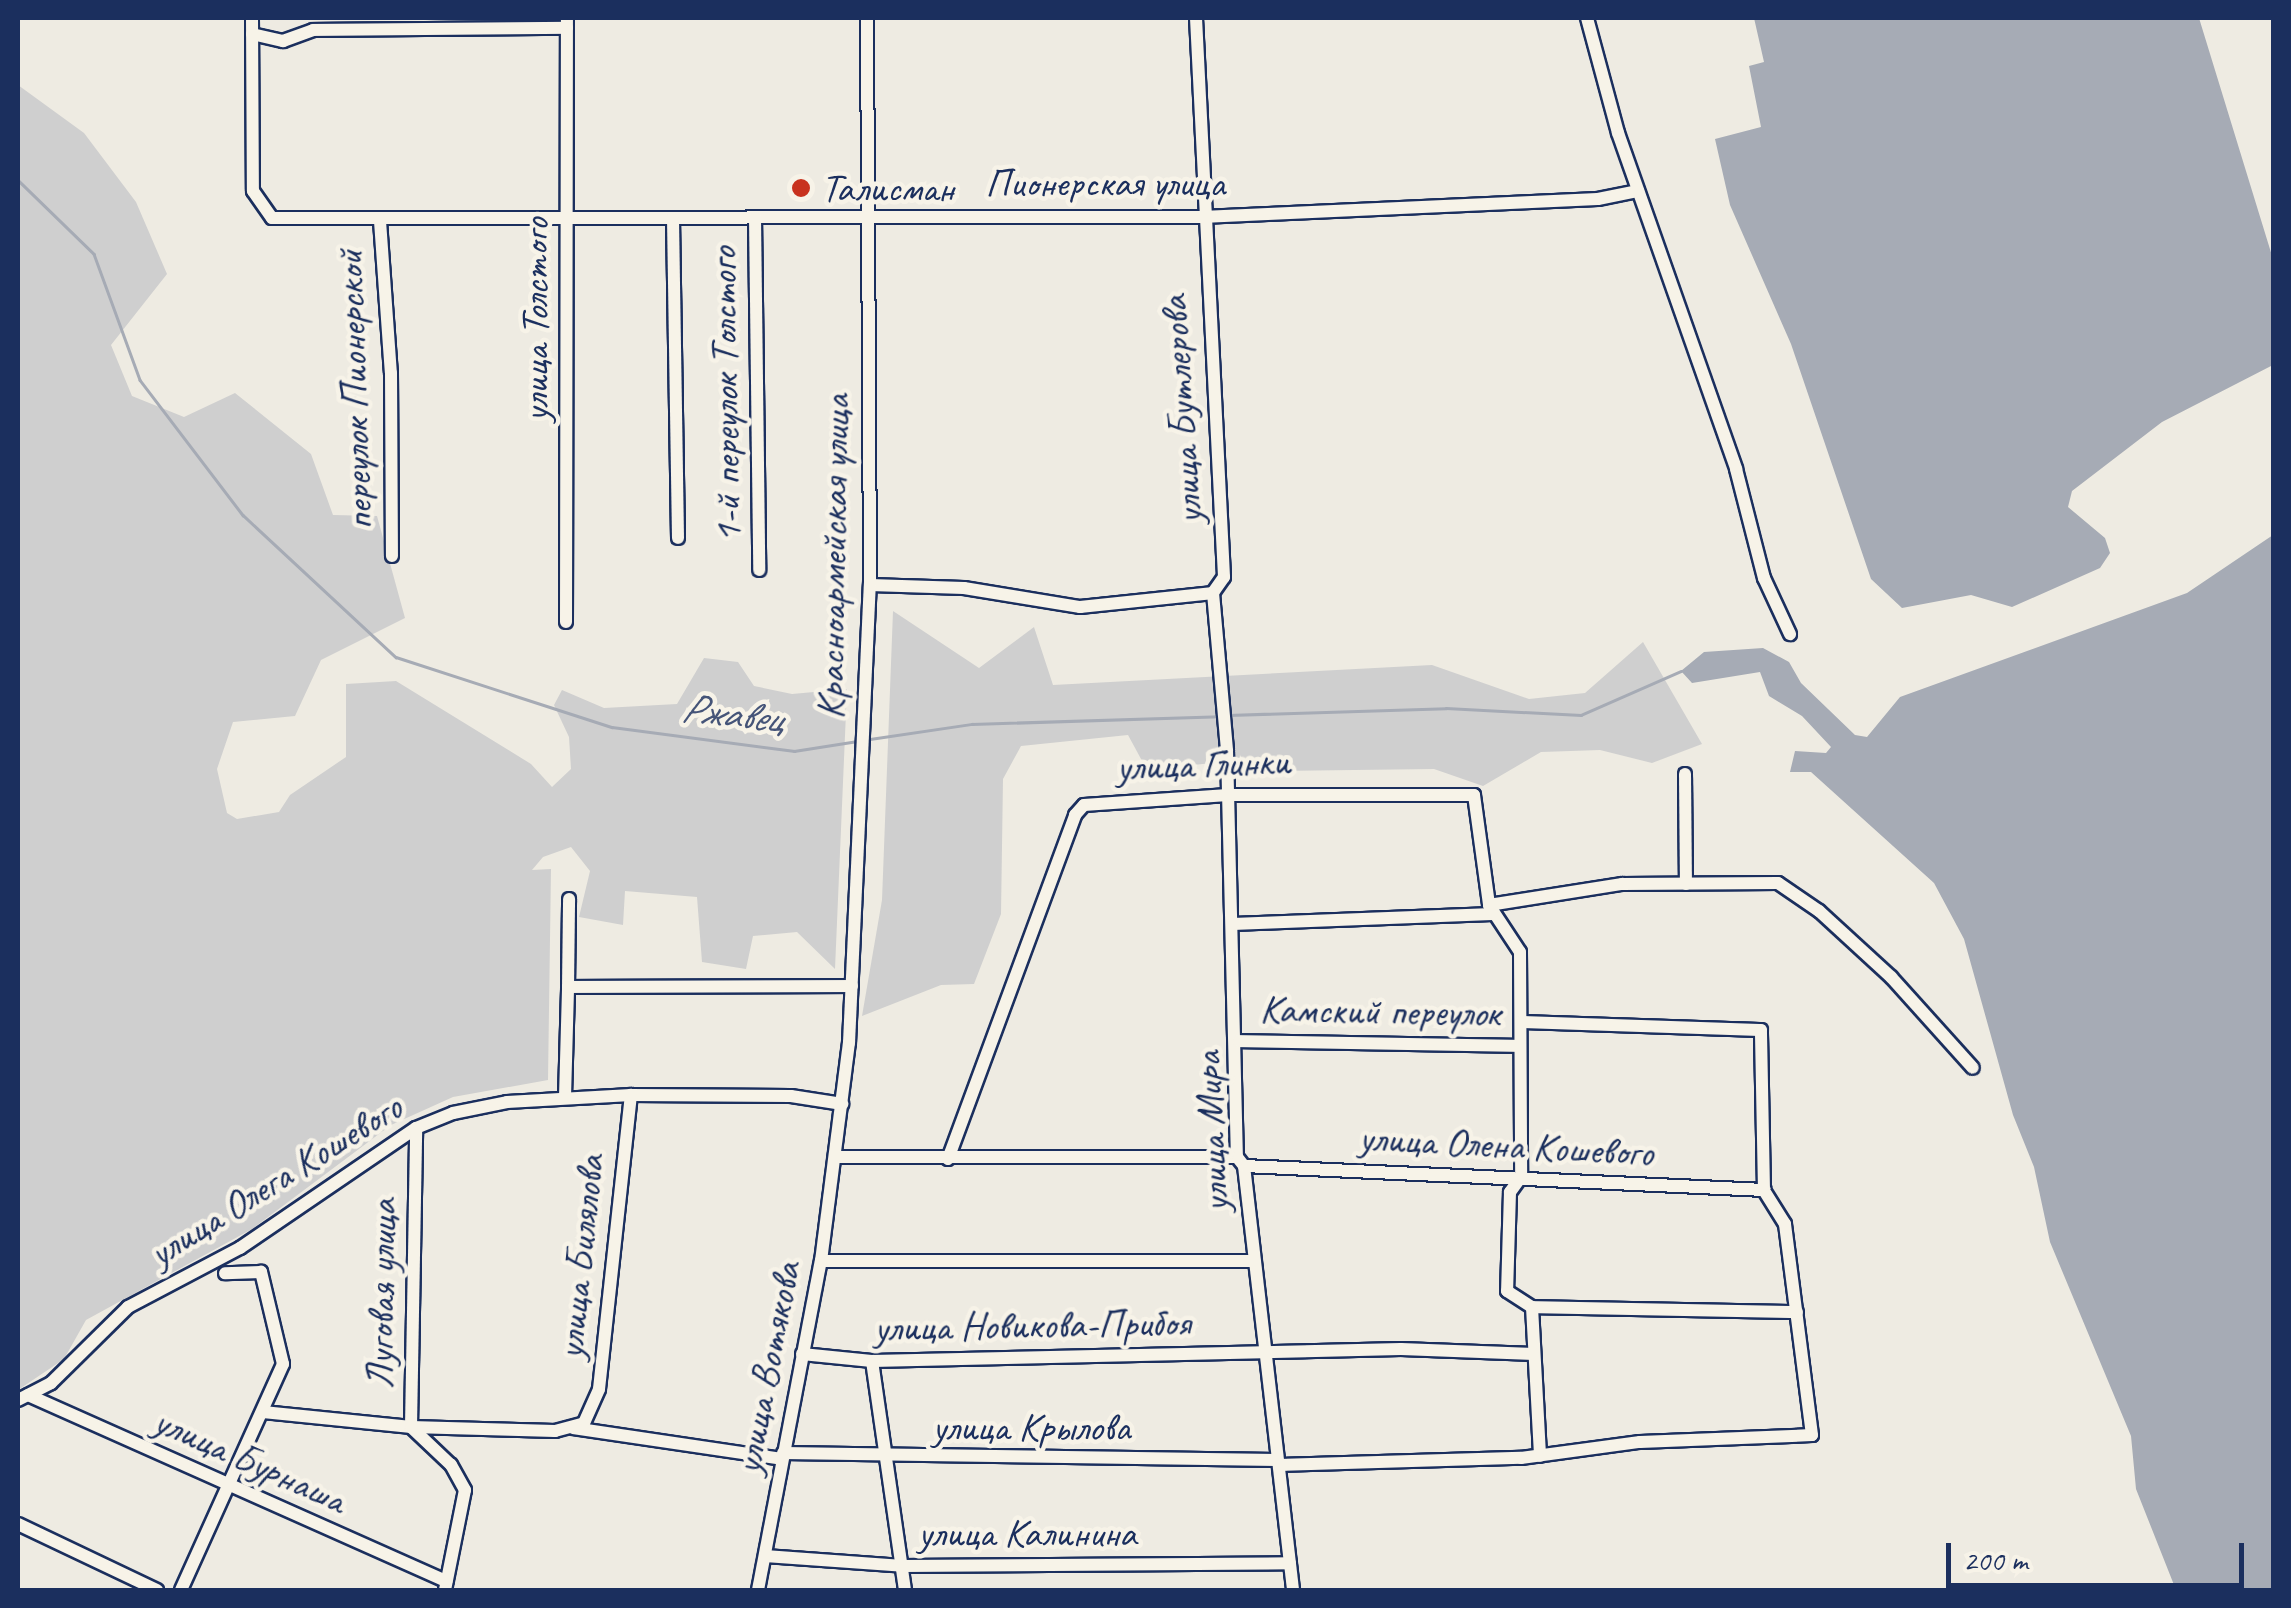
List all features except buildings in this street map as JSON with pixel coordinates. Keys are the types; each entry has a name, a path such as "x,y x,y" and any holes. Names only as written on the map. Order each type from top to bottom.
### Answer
{"street":[{"path":"252,18 252,34 273,41 313,30 567,23"},
{"name":"Красноармейская улица","path":"836,1156 852,986 870,585 867,18"},
{"name":"улица Бутлерова","path":"1196,18 1202,217 1224,578 1213,593 1228,795"},
{"path":"1586,18 1638,191 1736,469 1764,578 1790,634"},
{"name":"улица Толстого","path":"566,622 567,23"},
{"name":"Пионерская улица","path":"252,34 253,191 272,218 380,222 1202,217 1598,199 1638,191"},
{"name":"1-й переулок Толстого","path":"755,218 759,570"},
{"path":"673,219 678,538"},
{"name":"переулок Пионерской","path":"380,222 391,373 392,556"},
{"path":"870,585 964,588 1080,607 1213,593"},
{"path":"1685,774 1686,884"},
{"name":"улица Глинки","path":"948,1159 1075,814 1096,800 1228,795 1474,796 1491,909"},
{"name":"улица Мира","path":"1228,795 1241,1161 1293,1590"},
{"path":"1232,924 1491,909 1622,884 1761,879 1793,892 1914,999 1973,1068"},
{"path":"565,1097 569,899"},
{"path":"1491,909 1517,939 1521,1022 1521,1177 1510,1192 1506,1292 1532,1307 1796,1312"},
{"path":"568,987 852,986"},
{"name":"Камский переулок","path":"1521,1022 1760,1030 1764,1190"},
{"name":"Камский переулок","path":"1239,1041 1520,1046"},
{"name":"улица Билялова","path":"579,1425 598,1389 631,1095"},
{"name":"улица Олега Кошевого","path":"23,1398 72,1365 128,1307 240,1248 416,1128 507,1102 565,1097 791,1096 842,1104"},
{"name":"Луговая улица","path":"262,1412 411,1427 416,1128"},
{"path":"836,1156 1241,1161"},
{"name":"улица Вотякова","path":"758,1590 836,1156"},
{"name":"улица Олена Кошевого","path":"1241,1161 1764,1190"},
{"path":"1278,1462 1540,1456 1738,1435 1812,1435 1785,1224 1764,1190"},
{"name":"улица Новикова-Прибоя","path":"820,1261 1251,1260"},
{"path":"181,1590 262,1412 283,1356 264,1282 256,1269 225,1273"},
{"path":"1532,1307 1540,1456"},
{"name":"улица Новикова-Прибоя","path":"802,1354 872,1361 1534,1354"},
{"path":"872,1361 904,1590"},
{"name":"улица Бурнаша","path":"23,1398 446,1586"},
{"name":"улица Крылова","path":"411,1427 579,1425 783,1456 1278,1462"},
{"path":"411,1427 451,1465 466,1490 446,1586"},
{"path":"18,1524 156,1590"},
{"name":"улица Калинина","path":"765,1556 903,1566 1290,1563"}],"shaded area":[{"path":"1754,18 2199,18 2273,259 2273,365 2162,422 2072,491 2068,507 2105,538 2110,553 2100,568 2012,607 1971,595 1902,608 1871,579 1791,344 1730,205 1715,139 1761,127 1749,66 1764,62"},
{"path":"18,85 84,133 136,202 167,274 111,345 132,396 184,417 235,393 311,454 333,515 377,516 405,618 321,660 295,716 233,722 217,769 227,813 237,819 279,812 290,795 346,757 346,684 396,681 531,764 552,787 571,769 569,737 554,705 562,690 604,708 677,704 704,658 738,662 754,686 792,694 847,689 835,969 797,932 753,936 746,969 702,962 697,897 625,891 623,925 579,917 590,871 571,847 543,857 532,870 551,869 548,1080 453,1097 391,1125 252,1229 86,1320 64,1359 18,1390"},
{"path":"2273,535 2273,1590 2176,1590 2136,1489 2131,1436 2050,1242 2034,1167 2013,1115 1964,939 1934,883 1811,772 1790,772 1795,751 1826,753 1831,747 1802,716 1769,696 1760,672 1692,683 1681,671 1704,652 1763,648 1789,662 1801,683 1855,735 1867,737 1900,697 2187,593"},
{"path":"893,611 979,668 1034,627 1053,685 1432,665 1529,699 1585,693 1643,642 1702,744 1652,763 1600,750 1541,752 1483,786 1434,769 1275,771 1240,760 1147,770 1128,735 1021,746 1003,779 1001,914 974,984 941,985 862,1016 882,900"}],"waterway":[{"name":"Ржавец","path":"18,180 94,254 140,380 243,515 396,657 612,727 794,751 857,741"},
{"name":"Ржавец","path":"1228,715 1446,708 1581,715 1681,671"},
{"name":"Ржавец","path":"870,739 972,724 1220,716"}],"place":[{"name":"Талисман","path":"801,188"}]}
